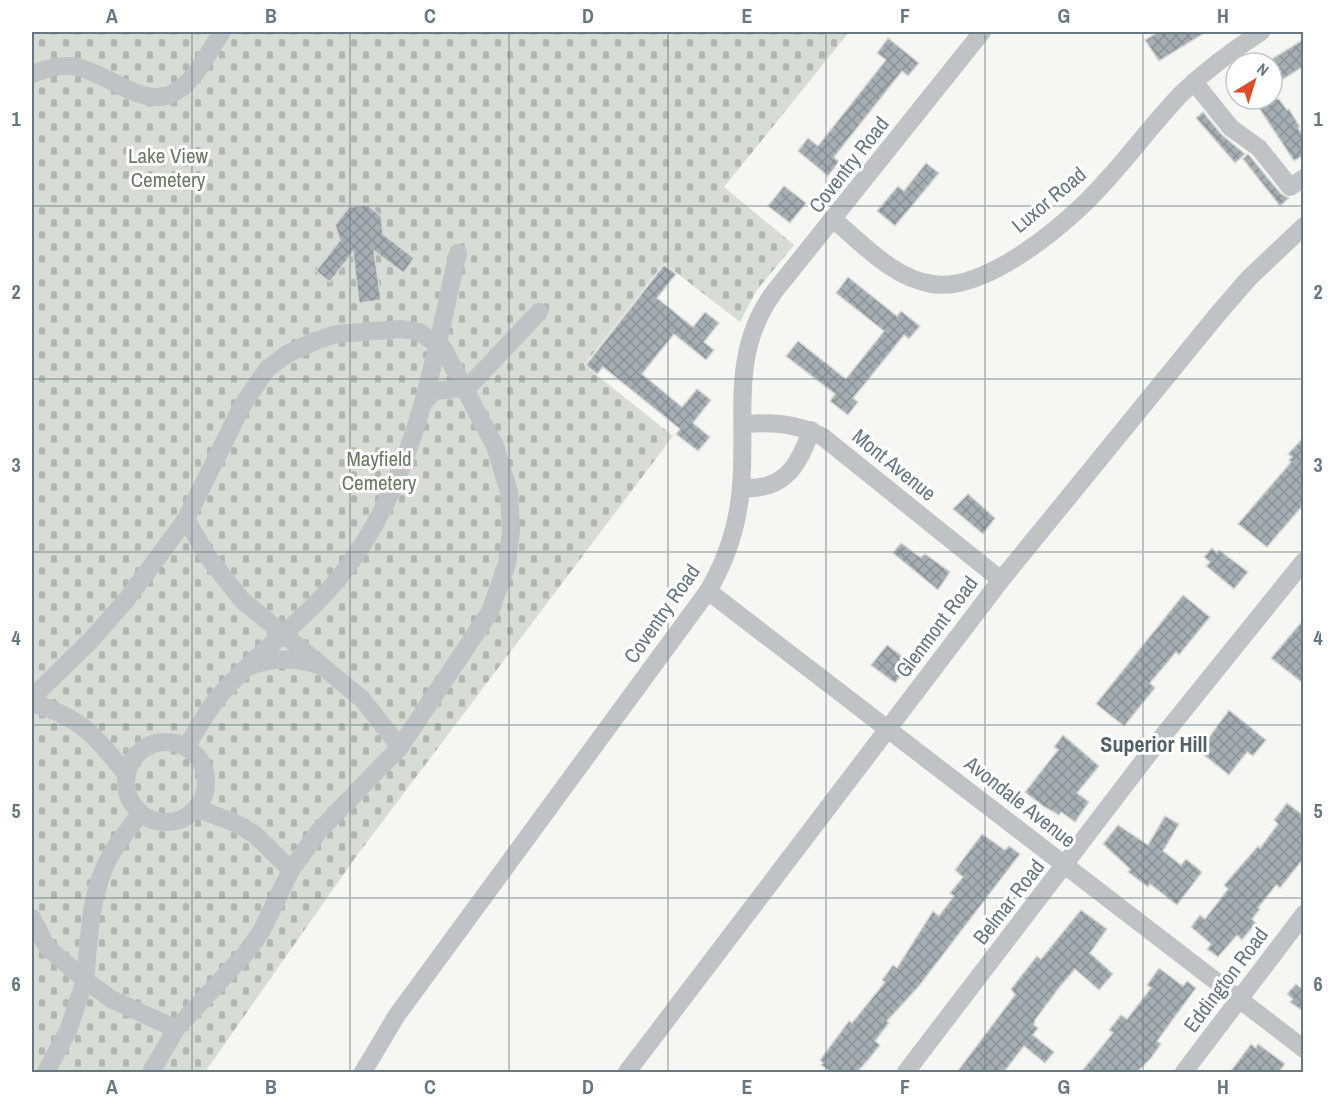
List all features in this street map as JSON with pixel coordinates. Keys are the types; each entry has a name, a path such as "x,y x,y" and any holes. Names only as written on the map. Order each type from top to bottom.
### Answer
{"street":[{"path":"32,74 51,67 76,67 137,93 162,97 176,92 188,81 222,32"},
{"name":"Coventry Road","path":"363,1072 396,1015 708,591 731,543 741,488 742,370 747,345 757,320 774,292 834,220 982,32"},
{"name":"Luxor Road","path":"834,220 898,272 914,279 955,285 980,278 1040,240 1076,210 1104,184 1154,122 1194,82 1261,32"},
{"path":"1194,82 1231,128 1259,148 1290,187 1304,178"},
{"name":"Glenmont Road","path":"627,1072 1001,580 1217,315 1249,278 1304,226"},
{"path":"186,748 207,712 247,668 327,591 365,543 400,477 424,402 458,253"},
{"path":"424,402 434,391 466,388 539,312"},
{"path":"32,698 127,599 186,519 242,406 267,369 286,354 315,340 337,334 386,329 419,332 437,342 466,388 495,446 509,492 511,530 507,564 490,612 479,632 400,747 319,831 291,870 261,932 246,953 176,1029 151,1072"},
{"name":"Mont Avenue","path":"743,424 784,423 811,430 836,447 1001,580"},
{"path":"741,488 760,489 775,484 797,465 811,430"},
{"path":"186,519 208,557 242,600 362,699 400,747"},
{"name":"Belmar Road","path":"906,1072 1154,747 1304,561"},
{"name":"Avondale Avenue","path":"708,591 1304,1049"},
{"path":"247,668 275,659 295,660 323,666"},
{"path":"32,704 49,708 82,724 98,739 126,774"},
{"path":"170,742 186,748 202,763 206,776 206,789 196,808 181,820 168,823 154,821 140,814 132,805 126,793 126,774 135,755 145,747 170,742"},
{"path":"196,808 236,823 254,834 291,870"},
{"path":"45,1072 69,1031 85,980 92,917 99,881 114,851 140,814"},
{"name":"Eddington Road","path":"1184,1072 1304,914"},
{"path":"32,918 47,947 103,995 176,1029"}],"green space":[{"name":"Mayfield Cemetery","path":"32,32 849,32 724,187 794,245 756,291 740,322 664,263 584,365 673,436 355,858 205,1072 32,1072"}],"building":[{"path":"1158,32 1206,32 1159,61 1145,40"},
{"path":"888,38 919,63 908,76 902,71 834,157 839,162 828,176 798,151 808,138 818,146 886,60 877,53"},
{"path":"1304,39 1304,66 1284,78 1284,52"},
{"path":"1284,106 1287,110 1289,109 1304,137 1304,155 1294,161 1261,111 1284,111"},
{"path":"1203,112 1222,135 1245,154 1235,163 1196,118"},
{"path":"1248,154 1281,194 1289,198 1280,206 1243,159"},
{"path":"926,163 939,173 895,226 877,211 898,186 904,191"},
{"path":"784,186 806,203 790,223 768,206"},
{"path":"367,205 381,216 383,234 414,258 404,273 374,251 381,300 359,303 353,252 330,282 316,271 340,240 335,225 349,207"},
{"path":"664,265 676,274 657,298 693,327 705,312 719,323 704,342 714,350 706,360 674,334 642,374 682,407 697,389 711,400 693,423 710,437 698,451 676,434 680,429 603,367 597,374 586,365"},
{"path":"848,277 897,316 901,311 920,326 909,339 904,335 853,398 858,402 848,415 830,401 835,394 786,356 798,341 846,379 884,331 836,293"},
{"path":"1304,437 1304,504 1267,547 1238,524 1291,462 1289,460 1292,457 1288,454"},
{"path":"968,494 995,518 983,534 953,509"},
{"path":"901,543 921,557 925,554 950,572 938,590 893,553"},
{"path":"1212,548 1217,553 1219,550 1248,572 1234,589 1206,566 1210,562 1204,557"},
{"path":"1183,595 1210,617 1179,655 1176,652 1150,683 1155,688 1124,726 1096,704"},
{"path":"1304,619 1304,684 1271,658"},
{"path":"887,645 911,663 895,683 871,665"},
{"path":"1229,710 1266,740 1253,756 1247,752 1229,775 1199,751"},
{"path":"1063,735 1099,766 1077,793 1089,802 1075,822 1061,812 1059,815 1043,806 1025,792 1058,750 1054,747"},
{"path":"1287,803 1304,816 1304,858 1280,888 1276,885 1258,908 1260,909 1252,919 1256,923 1242,940 1237,935 1218,957 1207,949 1211,944 1191,927 1200,915 1205,919 1228,889 1224,885 1258,846 1260,848 1278,824 1274,820"},
{"path":"1165,816 1179,824 1163,851 1181,865 1186,859 1202,872 1177,905 1150,884 1148,887 1128,872 1130,869 1103,844 1118,825 1148,845"},
{"path":"982,834 1005,850 1009,846 1020,854 919,986 887,1021 889,1023 875,1041 880,1045 869,1059 857,1072 831,1072 821,1065 823,1063 820,1060 849,1021 852,1023 885,982 882,980 893,965 897,968 933,911 939,916 954,896 950,893 963,877 955,870"},
{"path":"1081,910 1107,929 1090,953 1113,974 1099,990 1075,969 1058,989 1035,1020 1034,1025 1038,1028 1033,1035 1054,1052 1045,1063 1024,1046 1004,1072 957,1072 1015,995 1011,989 1037,956 1041,959"},
{"path":"1159,968 1183,986 1187,981 1196,988 1157,1041 1161,1044 1151,1058 1137,1072 1081,1072 1113,1033 1109,1030 1121,1015 1127,1019 1151,988 1147,985"},
{"path":"1296,984 1301,988 1304,984 1304,1012 1290,1002 1293,999 1287,994"},
{"path":"1251,1044 1256,1048 1258,1044 1285,1064 1279,1072 1230,1072"}],"district":[{"name":"Superior Hill","path":"1154,744"}],"park label":[{"name":"Lake View Cemetery","path":"168,168"}]}
